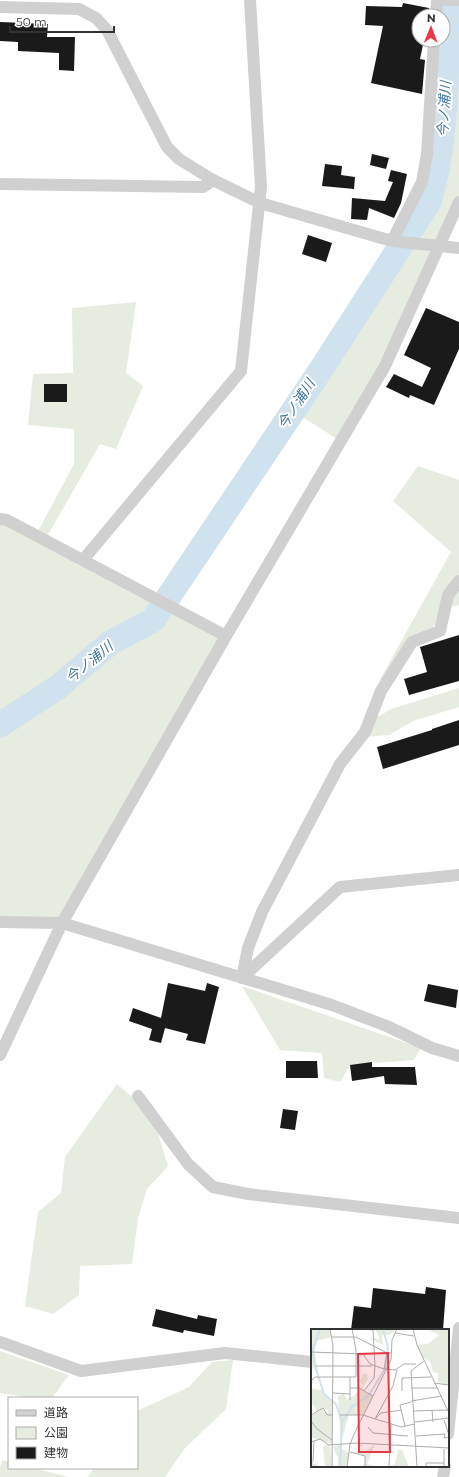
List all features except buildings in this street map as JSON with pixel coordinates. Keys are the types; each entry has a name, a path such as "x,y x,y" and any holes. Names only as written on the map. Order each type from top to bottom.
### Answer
{"street":[{"path":"83,560 241,371 261,187 250,0"},
{"path":"444,0 459,0"},
{"path":"0,7 79,9 96,18 107,30 167,147 179,159 213,180 260,203 392,241 459,248"},
{"path":"392,241 422,182 427,154 434,48"},
{"path":"0,184 203,187 213,180"},
{"path":"0,1055 62,923 226,636 385,366 459,202"},
{"path":"0,520 7,520 226,636"},
{"path":"242,978 248,948 262,912 340,764 365,732 381,691 412,642 440,630 448,595 459,581"},
{"path":"242,978 340,887 459,875"},
{"path":"0,922 62,923 332,1005 389,1027 432,1048 459,1056"},
{"path":"138,1096 188,1164 213,1187 248,1194 459,1218"},
{"path":"449,1424 459,1328"},
{"path":"0,1342 81,1371 225,1353 311,1362"},
{"path":"443,1477 444,1467"}],"green space":[{"path":"437,0 459,3 459,202 398,337 340,441 287,407 341,325 422,180 433,48 451,48 451,8 436,8"},
{"path":"136,302 126,373 143,386 116,449 100,444 45,540 36,535 74,464 74,429 28,425 33,374 73,373 72,308"},
{"path":"418,466 459,480 459,605 445,608 432,629 378,683 451,552 393,501"},
{"path":"0,521 226,636 62,923 0,922"},
{"path":"459,688 459,707 413,721 389,735 361,737 369,722 391,709"},
{"path":"242,986 421,1048 414,1060 350,1065 340,1082 324,1078 322,1053 280,1050"},
{"path":"117,1084 152,1114 168,1166 147,1189 138,1218 132,1264 80,1266 79,1295 53,1314 25,1306 38,1212 61,1193 65,1157"},
{"path":"0,1351 69,1375 53,1397 26,1397 0,1393"},
{"path":"233,1360 226,1409 185,1448 165,1477 88,1477 93,1469 138,1469 138,1411 189,1387 212,1362"},
{"path":"3,1460 8,1462 8,1469 37,1469 69,1477 0,1477 0,1466"}],"waterway":[{"name":"今ノ浦川","path":"0,725 58,687 110,643 153,620 322,368 429,202 440,153 443,128 450,0"}]}
